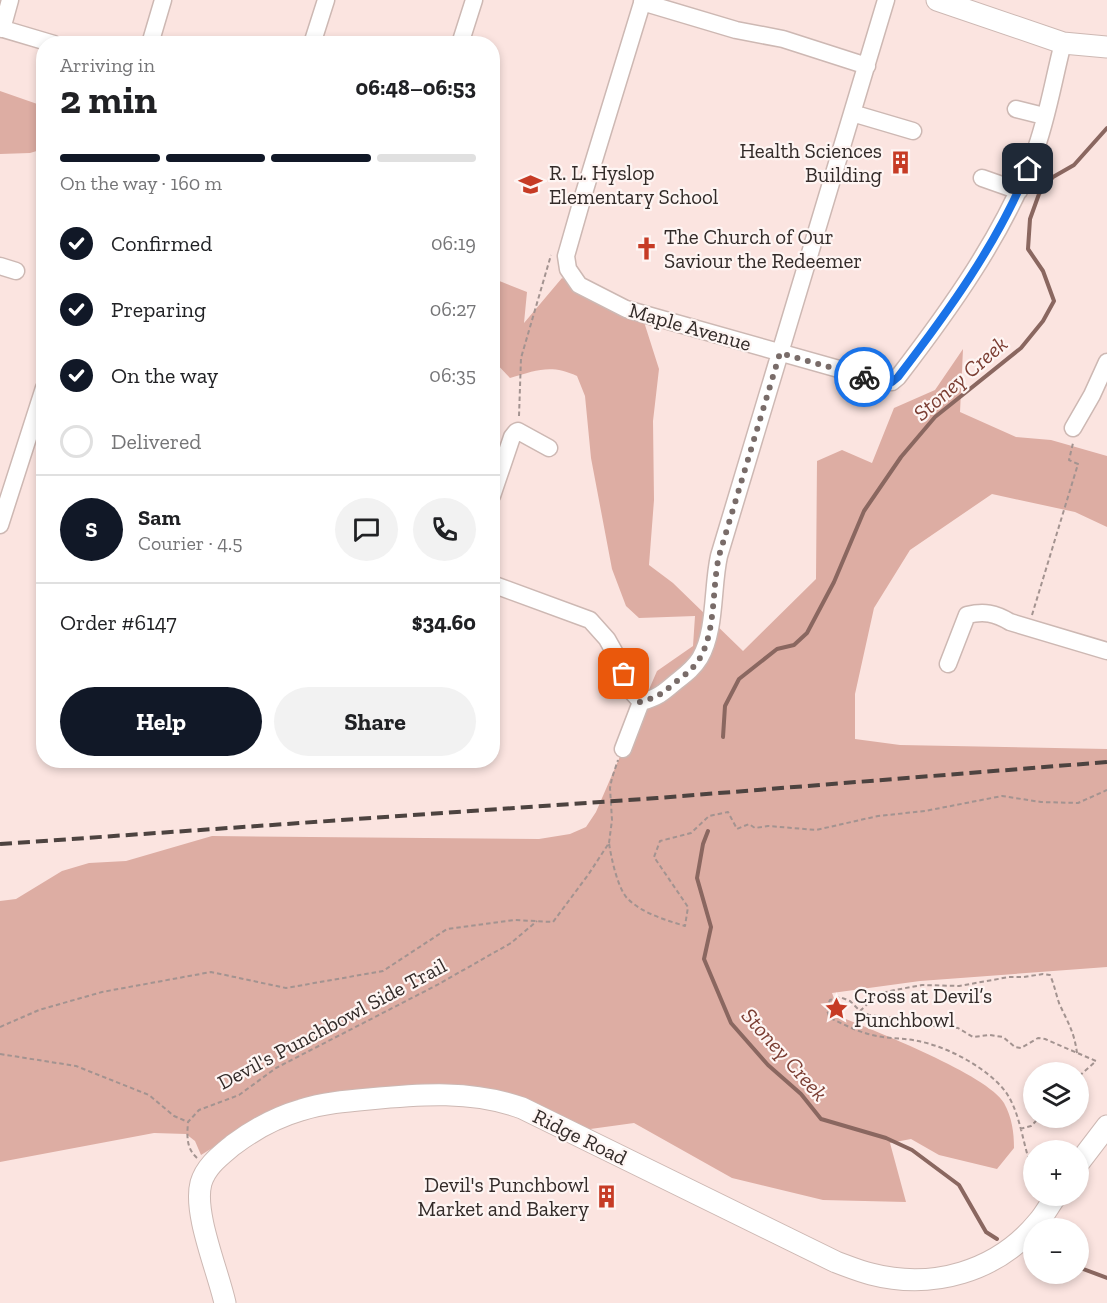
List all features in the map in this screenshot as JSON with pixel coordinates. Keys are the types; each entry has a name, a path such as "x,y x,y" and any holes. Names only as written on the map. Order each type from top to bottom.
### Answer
{"main road":[{"path":"937,0 1063,43 1107,47"},
{"name":"Ridge Road","path":"225,1303 200,1207 202,1181 218,1156 260,1128 298,1110 390,1097 448,1094 500,1100 522,1108 836,1262 870,1274 899,1280 926,1281 960,1274 992,1263 1019,1242 1049,1206"},
{"path":"1089,1150 1107,1126"}],"street":[{"path":"10,0 1,28 36,39"},
{"path":"152,36 163,0"},
{"path":"315,36 326,0"},
{"path":"463,36 474,0"},
{"path":"640,702 659,697 691,670 701,656 711,618 714,577 719,556 886,0"},
{"path":"643,1 736,30 783,39 867,66"},
{"name":"Maple Avenue","path":"643,1 566,256 568,269 579,285 626,309 885,382 892,382 930,335 962,289 1019,191"},
{"path":"982,178 1019,191 1035,151 1063,43"},
{"path":"1016,109 1044,116"},
{"path":"852,112 913,131"},
{"path":"1072,428 1092,395 1107,362"},
{"path":"0,525 6,482 36,418"},
{"path":"500,472 512,437 518,431 549,448"},
{"path":"500,587 590,620 608,639 632,692 640,702"},
{"path":"948,664 967,615 980,612 998,614 1010,622 1107,651"},
{"path":"623,749 640,702"}],"path":[{"path":"518,431 521,358 552,253"},
{"path":"1028,627 1078,464 1069,460 1074,442 1072,428"},
{"path":"623,749 612,778 612,820 609,843 612,865 627,899 654,915 685,926 688,908 654,856 660,842 691,833 709,816 728,812 737,829 749,824 755,828 768,826 816,830 878,816 926,811 1002,796 1041,802 1078,803 1107,790"},
{"path":"0,1027 39,1010 102,992 210,972 286,988 383,971 447,929 514,920 553,922 609,843"},
{"name":"Devil's Punchbowl Side Trail","path":"188,1122 199,1110 239,1095 276,1068 437,985 511,943 537,921"},
{"path":"860,1011 878,994 895,990 922,985 959,986 1009,977 1050,975 1058,1000 1075,1035 1077,1053"},
{"path":"1023,1140 1016,1113 1004,1091 982,1070 965,1058 920,1041 879,1037 840,1023 830,1018 826,1008 830,1000 840,997 850,1001 860,1011 881,1018 958,1028 973,1037 990,1035 1003,1037 1015,1047 1021,1048 1038,1038 1096,1061 1089,1067"},
{"path":"0,1054 76,1066 149,1095 174,1116 188,1122 189,1151 208,1169"}],"shaded area":[{"path":"0,91 36,104 36,151 0,154"},
{"path":"562,278 574,284 638,303 659,369 653,421 654,500 649,565 673,583 743,651 816,579 817,461 842,450 872,463 894,408 935,390 963,349 960,412 1016,437 1051,440 1107,456 1107,527 1075,512 992,494 910,550 874,608 855,694 855,739 900,745 1107,749 1107,967 920,981 832,993 841,1017 954,1067 994,1092 1004,1103 1009,1114 1014,1148 997,1169 939,1155 911,1139 890,1143 906,1202 823,1200 732,1178 634,1123 583,1130 492,1091 277,1108 201,1155 195,1141 186,1134 154,1133 0,1162 0,901 16,899 62,871 89,863 126,861 212,836 539,839 570,834 586,827 596,812 657,671 693,646 695,616 639,618 626,606 612,569 591,458 585,396 577,376 551,369 510,378 500,367 500,281 527,292 524,323"}],"waterway":[{"name":"Stoney Creek","path":"723,737 725,706 739,679 777,649 794,645 807,633 834,582 864,511 901,457 935,417 1021,348 1043,321 1054,301 1043,271 1028,249 1030,219 1039,194 1053,177 1074,165 1107,128"},
{"name":"Stoney Creek","path":"708,831 703,844 697,878 711,927 704,959 731,1023 768,1065 801,1094 821,1119 886,1138 912,1150 959,1185 986,1232 997,1239"},
{"name":"Stoney Creek","path":"1089,1271 1107,1278"}],"railway":[{"path":"0,844 657,798 1107,762"}],"way so far":[{"path":"624,674 632,692 640,702 659,697 691,670 701,656 711,618 714,577 719,556 780,353 864,377"}],"place":[{"name":"Health Sciences Building","path":"900,163"},
{"name":"R. L. Hyslop Elementary School","path":"531,185"},
{"name":"The Church of Our Saviour the Redeemer","path":"646,249"},
{"name":"Cross at Devil’s Punchbowl","path":"836,1008"},
{"name":"Devil's Punchbowl Market and Bakery","path":"607,1197"}],"route":[{"path":"864,377 885,382 892,382 898,377 962,289 1018,193 1028,169"}]}
